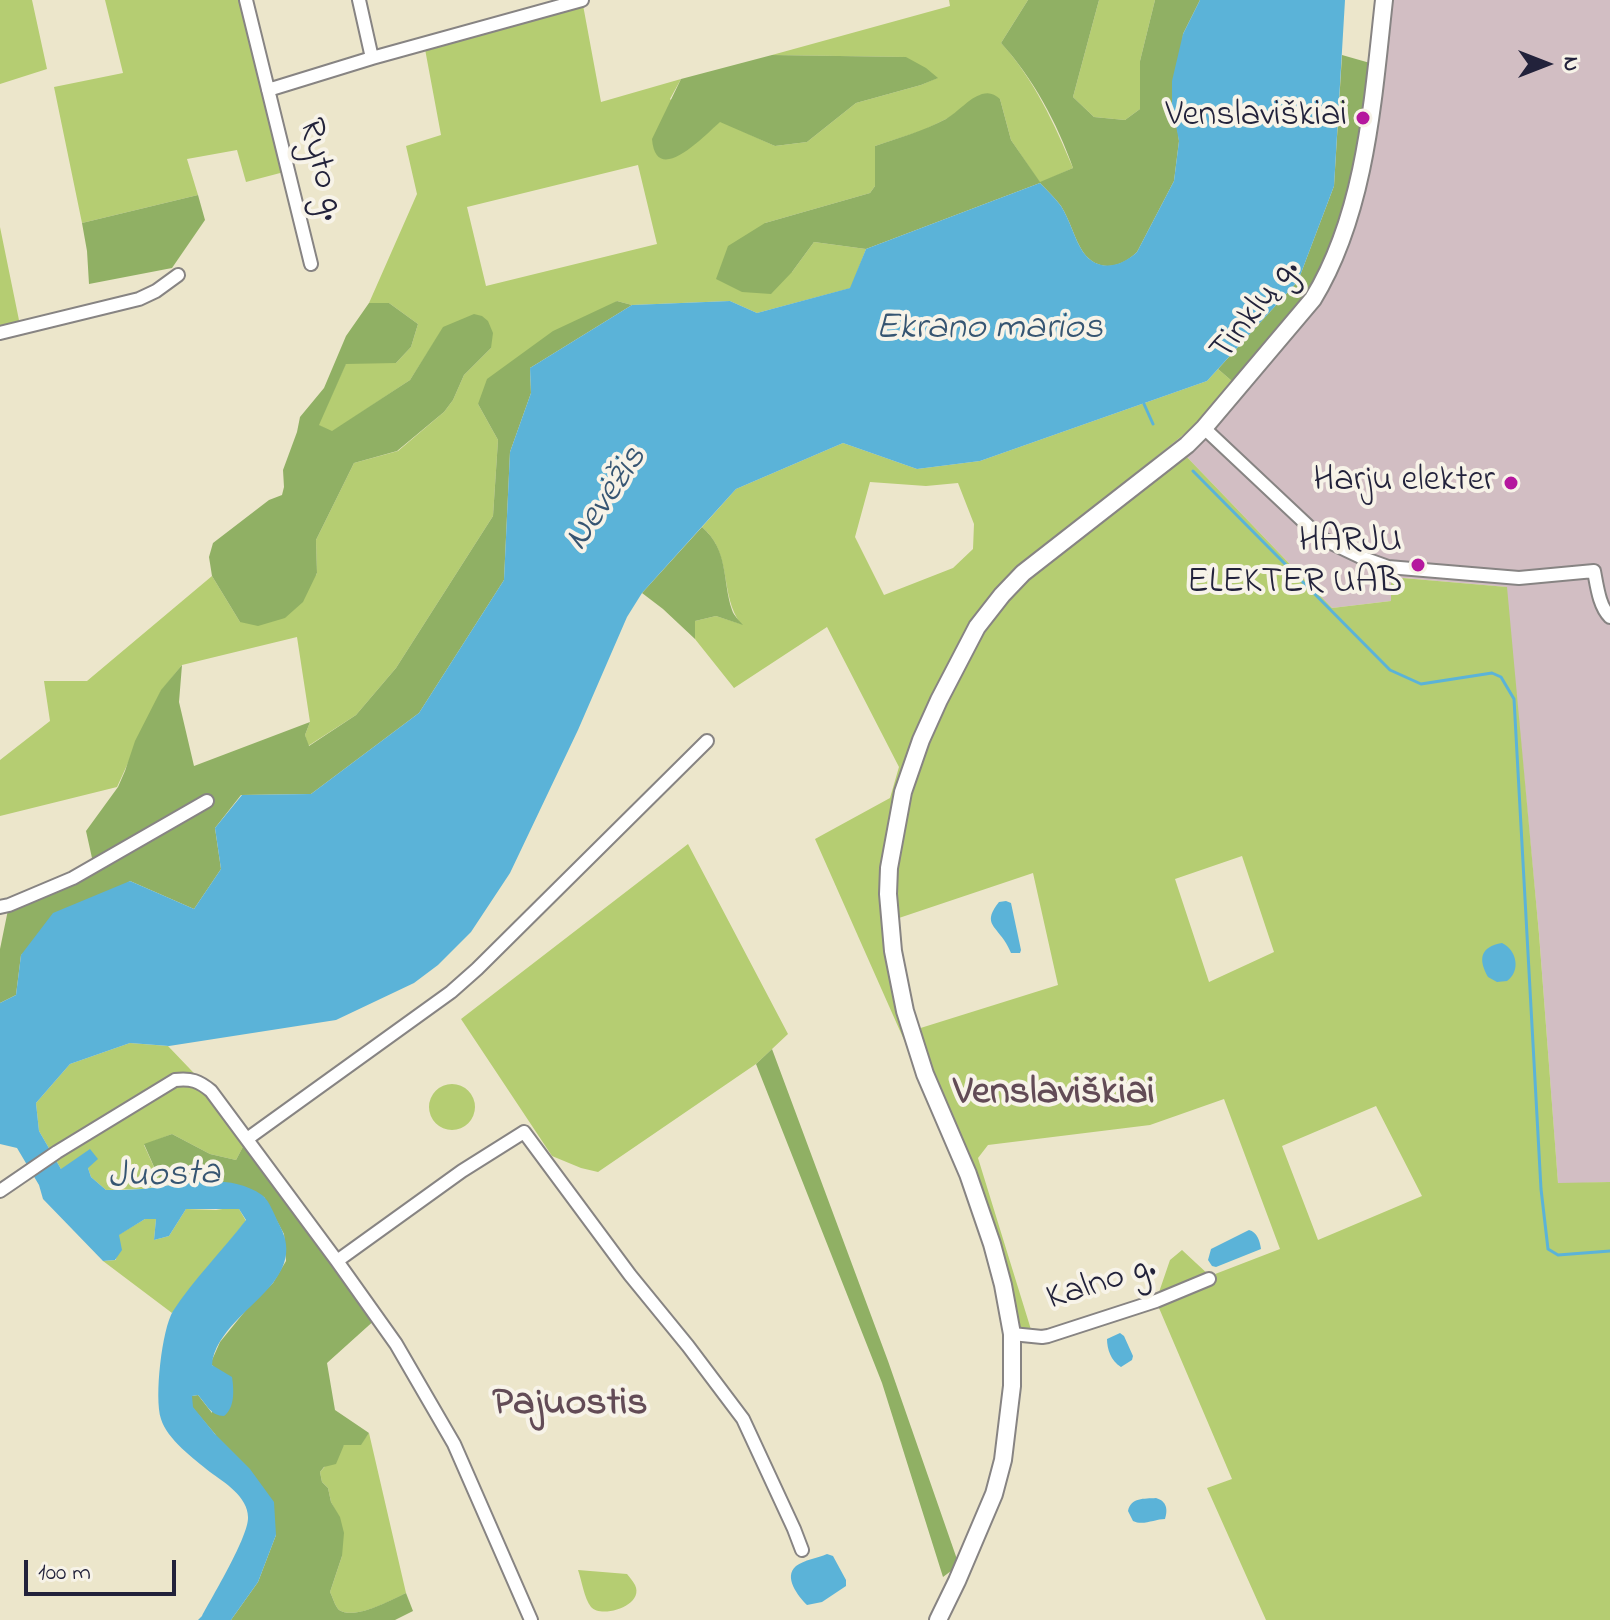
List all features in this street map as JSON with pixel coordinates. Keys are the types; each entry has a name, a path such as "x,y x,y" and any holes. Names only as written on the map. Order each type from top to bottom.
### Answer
{"main road":[{"name":"Tinklų g.","path":"938,1620 994,1494 1003,1460 1012,1386 1012,1334 992,1244 968,1174 925,1074 905,1011 893,951 888,894 889,868 903,792 939,700 977,627 1002,595 1063,540 1187,445 1313,299 1344,234 1359,176 1384,0"}],"street":[{"name":"Ryto g.","path":"246,0 311,264"},
{"path":"359,0 372,58"},
{"name":"Ryto g.","path":"268,90 582,0"},
{"path":"0,333 139,299 178,275"},
{"path":"1204,428 1321,538 1363,558 1388,567 1519,578 1594,571 1603,608 1610,617"},
{"path":"247,1139 451,992 707,741"},
{"path":"0,907 73,878 207,801"},
{"path":"0,1191 27,1171 175,1080 190,1078 211,1091 396,1344 454,1444 531,1620"},
{"path":"337,1261 462,1171 524,1132 630,1275 743,1419 802,1550"},
{"name":"Kalno g.","path":"1012,1334 1048,1336 1156,1301 1209,1279"}],"shaded area":[{"path":"1390,0 1610,0 1610,1182 1558,1184 1539,934 1506,587 1392,577 1391,601 1332,608 1184,454 1339,264"}],"green space":[{"path":"0,0 32,0 47,69 0,84"},
{"path":"105,0 242,0 284,172 246,182 237,150 187,159 198,195 82,223 54,87 123,73"},
{"path":"949,0 1028,0 1001,43 1051,118 1073,168 1040,183 1011,140 1000,99 980,95 950,117 924,130 875,146 875,186 870,193 765,223 792,272 814,242 866,249 851,288 757,313 730,301 632,305 617,301 478,404 498,440 493,516 396,668 356,715 308,746 305,735 310,722 297,637 182,665 161,691 117,787 0,816 0,760 50,721 44,681 87,681 212,576 240,622 317,574 316,540 354,463 398,451 444,412 464,375 491,348 444,327 410,380 332,432 318,425 346,363 396,363 411,347 418,324 389,303 369,303 417,194 406,146 441,135 425,49 583,5 601,102 681,79 670,99 705,135 720,121 775,146 807,142 856,103 937,78 905,57 772,55 950,6","holes":["638,165 657,244 486,286 467,207"]},
{"path":"1028,0 1099,0 1073,97 1094,117 1125,120 1140,109 1140,61 1155,0 1200,0 1183,34 1177,126 1179,141 1174,181 1137,252 1117,265 1102,265 1089,259 1061,206 1040,183 866,249 814,242 771,294 742,292 716,279 728,246 765,223 870,193 875,186 875,146 937,123 982,94 992,94 1000,99 1011,140 1040,182 1073,168 1043,102 1024,71 1001,43"},
{"path":"1099,0 1155,0 1140,61 1140,109 1125,120 1094,117 1073,97"},
{"path":"772,55 906,57 938,78 856,103 807,142 775,146 720,122 682,154 662,159 655,153 652,139 681,79"},
{"path":"1342,55 1370,63 1353,172 1338,230 1307,295 1233,382 1218,369 1298,281 1334,186"},
{"path":"198,195 205,220 172,268 89,284 82,223"},
{"path":"0,227 21,330 0,335"},
{"path":"617,301 632,305 530,368 531,393 510,452 504,580 419,713 311,794 241,795 215,828 221,869 194,909 130,881 21,955 16,995 0,1003 0,949 9,905 94,867 86,831 118,787 135,741 161,690 182,665 179,702 194,766 310,722 305,735 309,746 356,715 396,668 493,516 498,440 478,404 487,379 553,331"},
{"path":"369,303 389,303 418,324 411,347 396,363 346,364 319,425 332,431 410,380 443,327 474,314 482,316 493,333 491,348 464,375 444,412 397,451 354,463 316,540 317,573 303,602 285,618 258,626 240,622 212,576 209,557 213,543 269,500 282,495 283,470 300,417 324,388 346,336"},
{"path":"1218,369 1233,382 1193,427 1023,564 968,631 885,857 912,1058 815,839 890,798 899,767 827,627 734,688 695,639 695,621 716,616 741,624 730,600 718,549 702,527 736,489 843,443 917,469 980,461 1207,381","holes":["870,482 926,486 958,483 974,524 973,549 953,568 884,595 855,537"]},
{"path":"1184,454 1332,608 1391,601 1391,577 1507,587 1558,1183 1610,1182 1610,1620 1266,1620 1207,1488 1232,1479 1156,1301 1170,1260 1182,1250 1210,1276 1280,1249 1224,1099 1150,1125 988,1145 978,1158 1033,1336 1012,1334 1003,1285 911,1031 1058,985 1033,873 890,921 888,894 921,740 1002,595","holes":["1242,856 1274,952 1209,982 1175,879","1376,1106 1422,1196 1318,1240 1282,1146"]},
{"path":"702,527 717,545 732,610 743,625 716,616 695,621 695,639 642,593"},
{"path":"688,844 788,1034 756,1064 598,1172 581,1168 552,1156 461,1019"},
{"path":"130,1043 168,1046 211,1091 247,1139 236,1160 210,1154 172,1134 144,1145 162,1185 106,1190 91,1177 88,1168 61,1169 39,1131 36,1103 70,1064"},
{"path":"772,1049 888,1361 959,1565 943,1577 882,1383 756,1064"},
{"path":"452,1084 468,1091 475,1107 468,1123 452,1130 436,1123 429,1107 436,1091"},
{"path":"172,1134 210,1154 236,1160 247,1139 377,1318 327,1363 335,1410 369,1433 361,1445 344,1445 336,1464 324,1467 320,1472 344,1533 342,1556 330,1592 335,1604 339,1610 354,1613 406,1593 413,1611 395,1620 231,1620 258,1582 276,1535 215,1434 192,1407 192,1396 198,1395 212,1413 215,1368 212,1360 220,1342 273,1283 286,1261 284,1234 264,1197 179,1182 162,1185 144,1144"},
{"path":"186,1209 239,1209 246,1221 172,1313 103,1261 116,1260 118,1235 145,1219 156,1219 154,1240 169,1236"},
{"path":"369,1433 406,1593 354,1613 339,1610 330,1592 342,1556 339,1517 320,1472 344,1445 360,1445"},
{"path":"578,1570 627,1574 635,1585 634,1599 612,1611 596,1610 587,1599"}],"water":[{"name":"Ekrano marios","path":"1200,0 1345,0 1334,186 1298,281 1207,381 980,461 917,469 843,443 736,489 642,593 627,617 578,730 510,873 471,932 438,965 414,983 336,1020 169,1046 130,1043 70,1064 36,1103 39,1131 61,1169 90,1149 98,1159 88,1168 91,1177 106,1190 204,1182 234,1183 265,1198 286,1241 286,1256 278,1276 227,1331 214,1353 212,1365 232,1377 232,1404 228,1413 224,1416 216,1414 198,1395 192,1396 193,1407 250,1469 274,1502 276,1535 258,1582 231,1620 198,1620 237,1552 247,1526 247,1510 234,1491 182,1448 164,1426 158,1396 160,1364 173,1311 246,1220 239,1209 186,1209 169,1236 154,1240 156,1219 145,1219 119,1235 122,1250 115,1260 103,1261 43,1199 39,1185 17,1148 0,1144 0,1003 16,995 21,955 53,913 130,881 194,909 221,869 215,828 242,795 311,794 419,713 504,580 510,452 531,393 530,368 632,305 730,301 757,313 850,288 866,249 1040,183 1061,206 1089,259 1110,266 1131,257 1137,252 1174,181 1179,141 1172,106 1172,81 1183,34"},
{"path":"999,902 1011,903 1020,953 1011,953 992,923 994,909"},
{"path":"1502,943 1511,950 1516,966 1507,981 1497,982 1488,977 1482,959 1489,947"},
{"path":"1249,1230 1258,1237 1261,1249 1212,1266 1208,1260 1211,1249"},
{"path":"1120,1333 1133,1356 1121,1367 1110,1354 1107,1339"},
{"path":"1156,1498 1166,1506 1165,1519 1145,1523 1133,1521 1128,1511 1132,1503"},
{"path":"827,1554 833,1556 846,1586 822,1602 807,1605 793,1586 792,1570 803,1562"}],"waterway":[{"path":"1144,404 1153,424"},
{"path":"1193,471 1390,670 1421,684 1492,673 1501,677 1514,699 1541,1189 1548,1249 1558,1255 1610,1251"}],"place":[{"name":"Venslaviškiai","path":"1363,118"},
{"name":"Harju elekter","path":"1511,483"},
{"name":"HARJU ELEKTER UAB","path":"1418,565"}],"district":[{"name":"Venslaviškiai","path":"1054,1095"},
{"name":"Pajuostis","path":"570,1406"}],"water label":[{"name":"Nevėžis","path":"608,500"},
{"name":"Juosta","path":"164,1178"}]}
